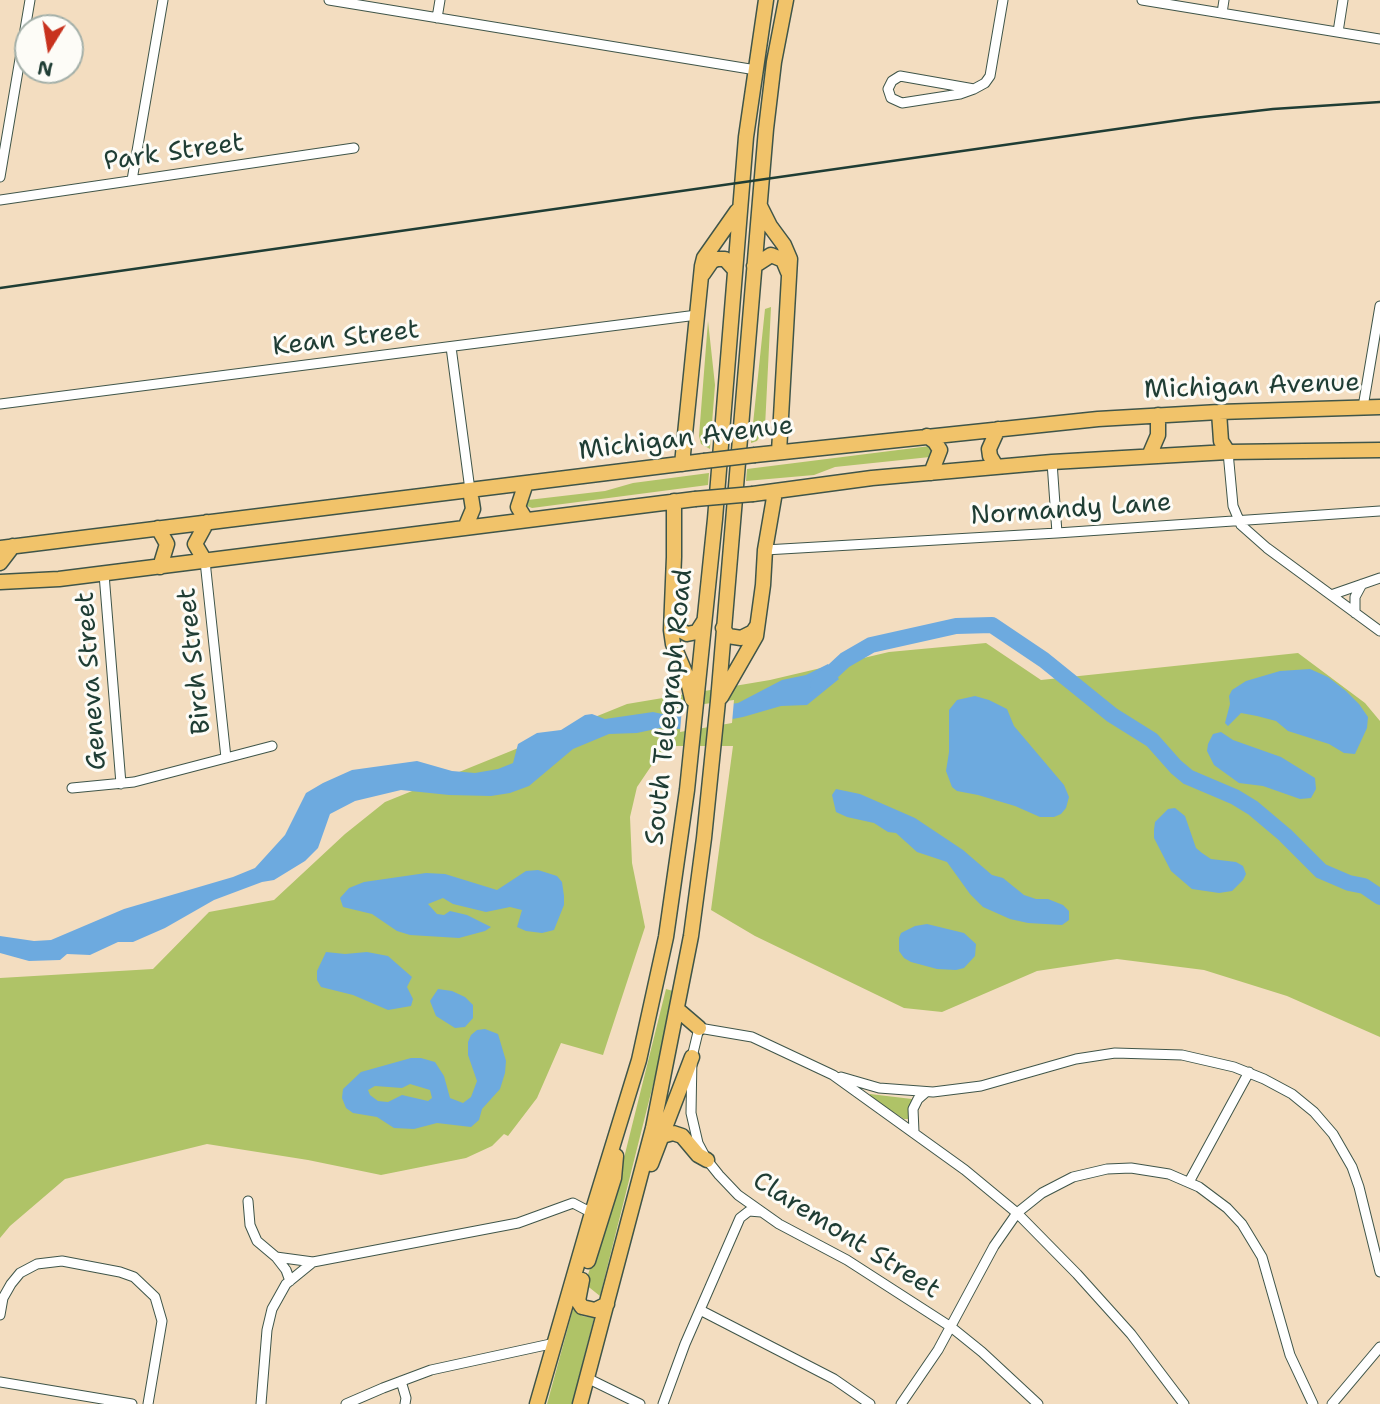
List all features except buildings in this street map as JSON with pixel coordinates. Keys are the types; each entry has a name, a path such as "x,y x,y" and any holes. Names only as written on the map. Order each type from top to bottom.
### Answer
{"main road":[{"name":"South Telegraph Road","path":"540,1400 592,1213 639,1060 666,937 693,737 715,519 741,201 766,0"},
{"name":"South Telegraph Road","path":"580,1404 653,1128 678,1010 704,838 759,205 774,62 786,0"},
{"path":"682,464 704,258 732,222 741,201"},
{"path":"759,205 790,259 779,452"},
{"path":"754,266 771,255 778,256 786,265 788,275"},
{"path":"700,278 712,261 717,259 724,259 735,270"},
{"name":"Michigan Avenue","path":"7,547 755,454 927,436 1158,415 1380,407"},
{"path":"1219,412 1221,441 1228,452"},
{"path":"1149,456 1158,435 1158,415"},
{"path":"996,466 989,449 998,429"},
{"path":"927,436 940,450 931,473"},
{"path":"0,582 104,574 674,501 996,466 1228,452 1380,450"},
{"path":"526,483 518,507 526,520"},
{"path":"465,528 473,509 470,490"},
{"path":"718,701 751,647 758,624 765,550 775,492"},
{"path":"674,501 671,630 694,708"},
{"path":"205,561 195,544 207,522"},
{"path":"158,528 167,544 160,567"},
{"path":"0,563 7,547"},
{"path":"672,614 678,629 687,634 697,632 704,621"},
{"path":"723,628 728,636 741,639 753,632 758,624"},
{"path":"678,1010 698,1028"},
{"path":"638,1182 652,1162 692,1057"},
{"path":"607,1304 595,1310 588,1310 578,1301 584,1272 614,1178 618,1130"},
{"path":"662,1136 678,1134 685,1138 698,1155 707,1160"}],"street":[{"path":"0,177 30,0"},
{"path":"132,180 163,0"},
{"path":"329,0 756,70"},
{"path":"437,18 440,0"},
{"path":"974,89 900,76 891,81 888,89 894,101 902,103 960,94 974,89 985,83 990,76 1003,0"},
{"path":"1142,0 1380,39"},
{"path":"1222,13 1224,0"},
{"path":"1338,32 1343,0"},
{"name":"Park Street","path":"0,200 354,148"},
{"path":"1363,407 1380,306"},
{"name":"Kean Street","path":"0,404 697,315"},
{"path":"451,347 470,490"},
{"path":"1228,452 1233,506 1245,530 1380,631"},
{"path":"1052,462 1057,533"},
{"name":"Normandy Lane","path":"765,550 1380,511"},
{"name":"Birch Street","path":"205,561 226,758"},
{"name":"Geneva Street","path":"104,574 121,784"},
{"path":"1331,595 1380,578"},
{"path":"1355,613 1354,597 1362,584"},
{"path":"72,788 121,784 272,746"},
{"path":"698,1028 752,1037 833,1074 879,1088 926,1092 981,1086 1076,1059 1115,1053 1182,1055 1219,1062 1249,1072 1292,1094 1314,1112 1333,1134 1352,1167 1359,1187 1380,1272"},
{"name":"Claremont Street","path":"698,1028 692,1057 691,1113 698,1143 707,1160 738,1195 798,1236 847,1260 951,1327 1038,1404"},
{"path":"1189,1182 1249,1072"},
{"path":"833,1074 965,1170 1017,1213 1121,1322 1184,1404"},
{"path":"914,1132 913,1109 918,1099 926,1092"},
{"path":"901,1404 923,1374 994,1246 1017,1213 1042,1193 1062,1182 1107,1169 1131,1168 1154,1171 1189,1182 1227,1208 1255,1243 1267,1271 1290,1355 1313,1404"},
{"path":"248,1201 250,1225 257,1241 276,1257 290,1281"},
{"path":"276,1257 313,1262 518,1223 573,1203 592,1213"},
{"path":"663,1404 740,1218 748,1211 764,1213"},
{"path":"0,1315 7,1290 15,1278 28,1268 53,1261 128,1275 146,1286 155,1297 160,1312 161,1331 149,1404"},
{"path":"261,1404 268,1320 275,1301 290,1281 313,1262"},
{"path":"700,1310 834,1379 870,1404"},
{"path":"346,1404 401,1381 461,1362 555,1343"},
{"path":"1332,1404 1380,1347"},
{"path":"587,1378 640,1404"},
{"path":"401,1381 405,1404"},
{"path":"0,1382 132,1404"}],"green space":[{"path":"771,307 765,427 757,441 751,443 765,309"},
{"path":"708,321 715,385 710,449 701,444 699,436"},
{"path":"930,446 933,449 930,457 835,467 814,475 746,481 747,469"},
{"path":"709,473 708,485 532,508 527,506 526,502 605,491 633,483"},
{"path":"986,643 1041,680 1298,653 1365,703 1380,721 1380,1037 1287,996 1204,970 1117,959 1037,971 942,1012 904,1008 755,936 711,910 733,746 676,746 658,756 637,787 630,817 632,863 645,927 603,1055 561,1043 537,1098 508,1136 504,1134 492,1146 466,1158 381,1175 207,1144 65,1179 10,1226 0,1238 0,978 153,969 209,912 274,900 345,834 385,802 627,704 770,680 889,652"},
{"path":"666,989 673,991 664,1041 600,1296 585,1284 620,1174"},
{"path":"869,1096 912,1099 910,1119 904,1119"},
{"path":"573,1309 582,1316 594,1318 572,1404 547,1404"}],"water":[{"path":"828,664 839,679 807,705 781,706 743,717 680,729 660,728 637,733 609,734 573,749 529,786 510,793 491,796 449,795 401,790 355,801 330,814 318,848 305,861 274,880 214,900 165,928 133,942 118,942 90,955 67,954 60,960 29,961 0,953 0,936 34,941 51,940 124,909 255,868 285,835 306,793 352,770 417,761 452,771 475,773 498,769 513,763 518,744 537,733 561,730 585,715 592,714 605,719 653,712 667,715 738,703 782,680 806,675"},
{"path":"1310,669 1328,677 1346,691 1368,717 1367,728 1355,754 1344,753 1329,744 1288,731 1276,721 1257,716 1241,713 1228,726 1225,723 1232,690 1246,681 1280,671"},
{"path":"975,696 1007,709 1014,726 1064,785 1069,797 1061,814 1040,817 1015,806 957,791 952,787 946,771 949,710 957,700"},
{"path":"1221,732 1233,740 1281,757 1315,778 1316,789 1311,798 1300,799 1263,786 1239,783 1214,765 1207,751 1208,744 1213,734"},
{"path":"836,789 860,794 915,818 963,850 992,875 1003,878 1024,895 1063,905 1069,911 1069,920 1062,925 1028,923 1010,919 983,907 947,862 917,852 896,833 888,832 874,823 836,812 832,795"},
{"path":"1175,808 1185,816 1196,848 1211,859 1236,862 1243,866 1246,874 1232,891 1219,893 1192,889 1171,871 1154,838 1154,830 1155,822 1168,809"},
{"path":"538,870 557,876 562,882 564,896 564,905 554,930 542,933 517,927 522,910 510,907 486,912 453,904 443,898 428,904 437,914 444,915 450,911 467,915 491,927 459,938 410,935 397,931 372,914 343,907 340,898 349,888 364,882 426,873 445,874 497,890 526,871"},
{"path":"927,924 964,933 976,944 975,956 964,968 956,970 937,969 904,958 899,951 901,933"},
{"path":"326,952 367,952 388,956 412,977 407,987 413,999 411,1006 388,1010 353,995 321,987 317,980 317,971"},
{"path":"438,989 452,991 465,997 473,1005 473,1018 465,1027 455,1028 436,1016 430,1001"},
{"path":"485,1029 498,1034 506,1061 500,1089 482,1109 479,1120 471,1127 437,1123 414,1129 394,1128 377,1117 353,1113 346,1108 342,1098 343,1089 361,1072 411,1058 435,1062 444,1076 450,1098 463,1103 471,1097 477,1081 468,1055 468,1042 477,1030","holes":["410,1084 430,1090 432,1098 428,1101 402,1095 388,1102 378,1101 368,1090 375,1086 402,1088"]}],"pier":[{"path":"734,700 732,723 680,732 682,707"}],"waterway":[{"path":"818,685 845,660 871,645 956,626 992,625 1044,660 1112,715 1152,740 1188,777 1235,797 1253,808 1321,871 1349,883 1364,886 1380,897"}],"railway":[{"path":"0,288 1194,118 1273,109 1380,102"}]}
